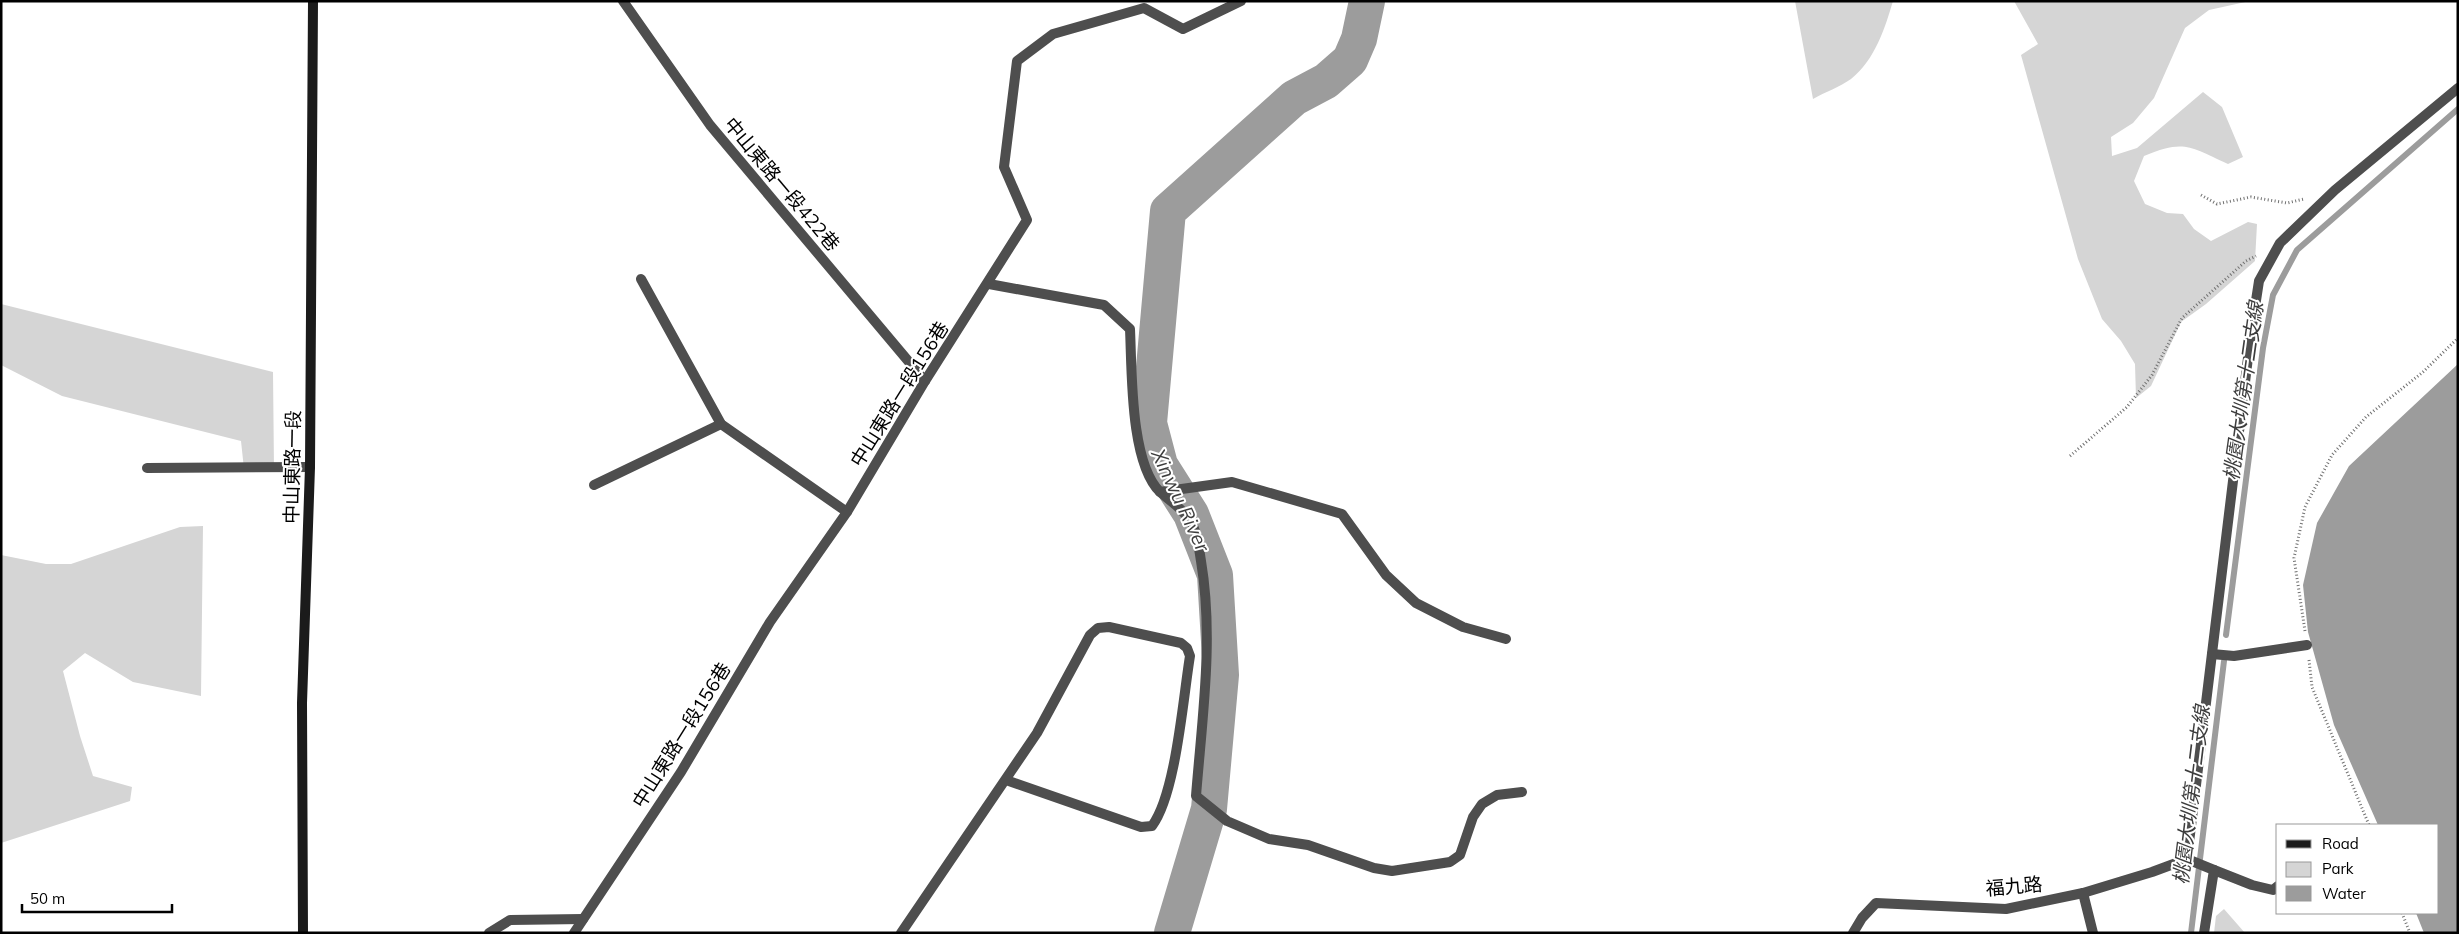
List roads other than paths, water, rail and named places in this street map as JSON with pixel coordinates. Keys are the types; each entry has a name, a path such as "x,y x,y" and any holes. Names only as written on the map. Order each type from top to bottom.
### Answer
{"main road":[{"name":"中山東路一段","path":"304,933 302,703 310,467 313,1"}],"street":[{"name":"中山東路一段422巷","path":"623,1 710,125 924,381"},
{"name":"中山東路一段156巷","path":"574,933 681,772 770,622 847,512 924,381 988,284 1027,220 1004,166 1017,61 1053,34 1144,8 1183,29 1242,1"},
{"path":"2276,888 2273,890 2252,885 2187,859 2251,333 2259,281 2280,243 2335,190 2458,88"},
{"path":"641,279 721,424 847,512"},
{"path":"988,284 1104,306 1130,329 1134,421 1150,482 1180,508 1192,524 1198,543 1205,583 1206,665 1196,796 1227,821 1269,839 1308,845 1374,868 1392,871 1450,862 1460,855 1473,817 1482,804 1497,795 1522,792"},
{"path":"594,485 721,424"},
{"path":"147,468 310,467"},
{"path":"1160,492 1232,482 1342,514 1386,575 1416,603 1463,627 1506,639"},
{"path":"901,933 1037,733 1090,635 1098,628 1109,628 1181,643 1187,648 1190,656 1170,783 1158,818 1152,826 1141,828 1006,780"},
{"path":"2212,654 2234,656 2307,645"},
{"name":"福九路","path":"1853,933 1862,918 1876,903 2006,909 2083,893 2187,859"},
{"path":"2204,933 2214,870"},
{"path":"2083,893 2093,933"},
{"path":"489,933 510,920 583,919"}],"water":[{"path":"2458,364 2458,933 2424,933 2416,914 2439,914 2439,824 2378,824 2334,725 2308,632 2303,585 2317,523 2349,466"}],"waterway":[{"name":"Xinwu River","path":"1172,933 1209,809 1221,675 1215,575 1191,514 1160,465 1149,423 1168,211 1294,98 1326,81 1350,60 1359,39 1367,1"},
{"name":"桃園大圳第十二支線","path":"2226,635 2263,348 2273,295 2297,250 2458,109"},
{"name":"桃園大圳第十二支線","path":"2191,933 2224,661"}]}
